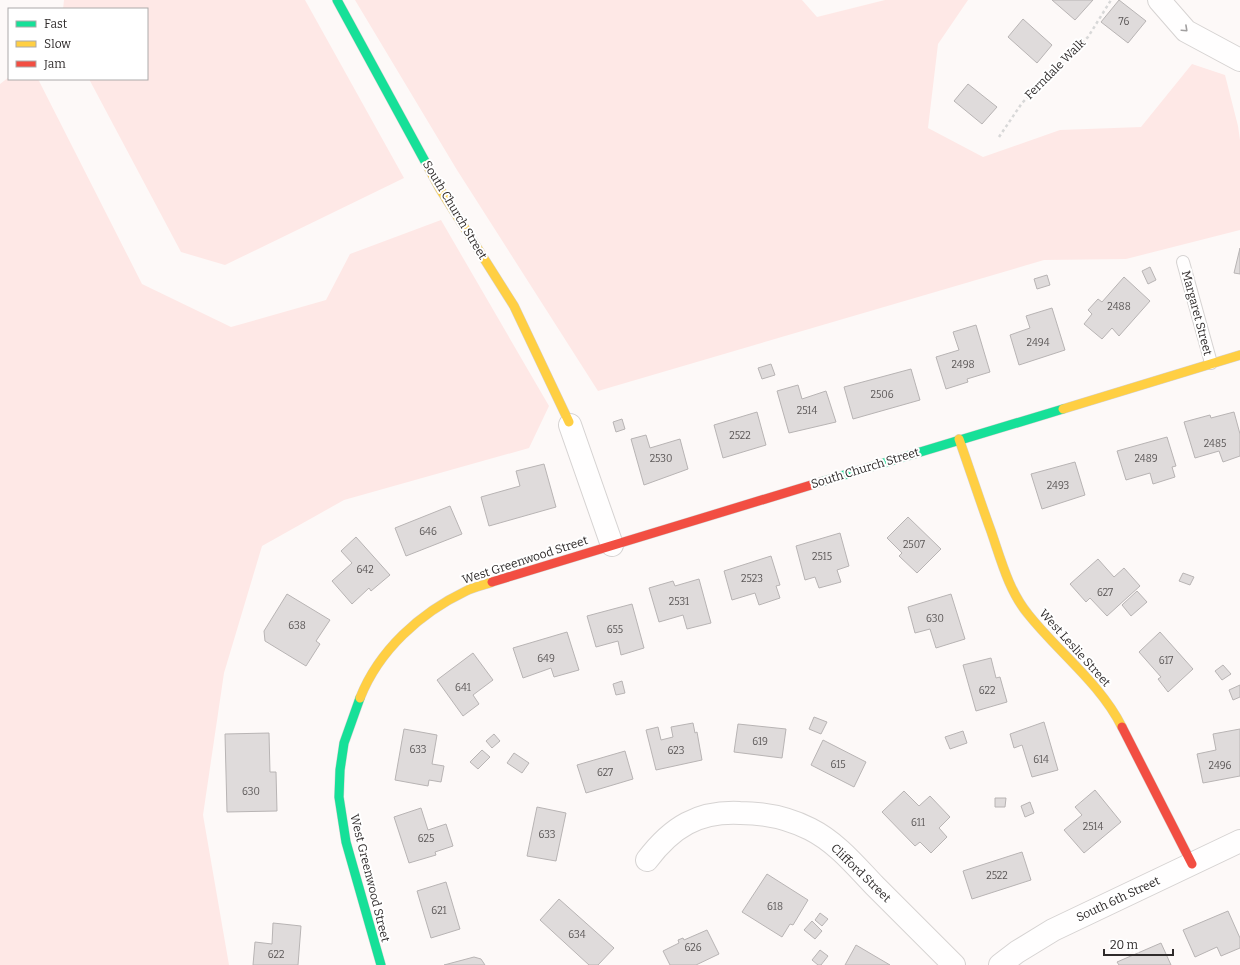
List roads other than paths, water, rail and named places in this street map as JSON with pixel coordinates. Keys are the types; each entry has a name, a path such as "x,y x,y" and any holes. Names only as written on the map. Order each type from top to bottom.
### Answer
{"street":[{"name":"South Church Street","path":"336,0 440,189 514,306 569,424 592,484 612,545 1240,354"},
{"path":"1159,0 1186,31 1240,60"},
{"name":"West Leslie Street","path":"959,439 1003,566 1015,594 1028,614 1101,695 1115,714 1192,864"},
{"name":"West Greenwood Street","path":"381,965 342,825 339,787 342,750 346,735 352,713 368,680 385,654 411,627 448,601 467,590 612,545"},
{"name":"Clifford Street","path":"648,860 659,844 676,829 700,817 723,812 758,813 788,820 811,830 836,847 954,965"},
{"name":"South 6th Street","path":"1000,965 1017,952 1053,930 1240,841"}],"lane":[{"name":"Margaret Street","path":"1183,262 1211,363"}]}
